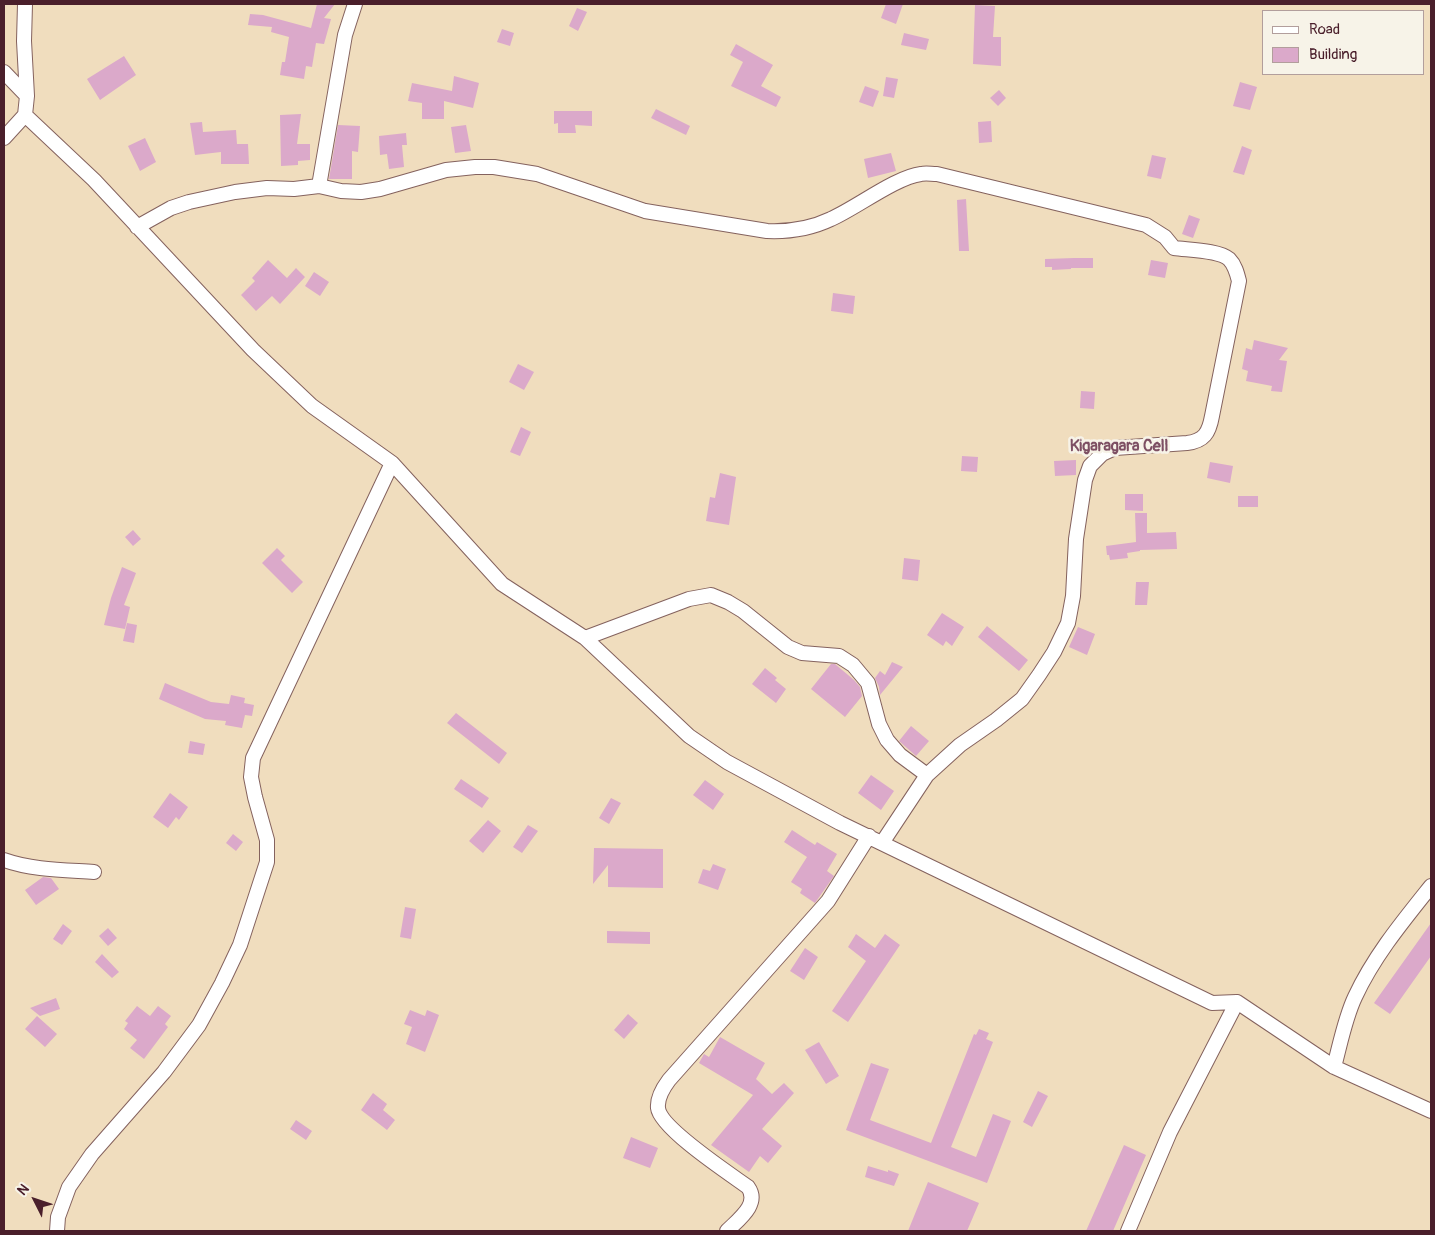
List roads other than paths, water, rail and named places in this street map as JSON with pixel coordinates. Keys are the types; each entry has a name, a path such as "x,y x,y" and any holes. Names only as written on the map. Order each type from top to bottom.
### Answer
{"street":[{"path":"4,138 25,115 27,96 24,41 25,4"},
{"path":"319,186 345,35 355,4"},
{"path":"4,72 27,96"},
{"path":"25,115 94,180 253,350 306,399 392,463 502,584 584,638 689,736 727,762 840,823 1212,1003 1237,1002 1334,1067 1431,1111"},
{"path":"137,227 171,208 213,196 267,188 294,189 319,186 341,191 361,192 380,189 446,170 494,167 537,174 645,211 767,231 784,232 798,230 832,219 902,180 920,174 936,174 1146,225 1165,237 1174,248 1221,254 1229,259 1236,270 1239,281 1207,434 1196,442 1187,444 1115,448 1102,454 1090,466 1085,480 1076,539 1073,596 1068,623 1054,652 1022,699 960,745 927,775 882,843"},
{"path":"56,1231 58,1217 69,1187 92,1154 164,1072 199,1025 240,945 267,862 267,840 251,777 253,758 392,463"},
{"path":"584,638 689,599 711,596 728,602 743,610 788,647 802,653 839,656 852,665 868,683 879,724 887,740 900,755 927,775"},
{"path":"727,1231 750,1207 753,1200 752,1193 748,1187 701,1153 666,1124 658,1108 662,1091 669,1080 828,901 869,836"},
{"path":"4,860 35,868 94,872"},
{"path":"1334,1067 1354,999 1369,970 1395,931 1431,886"},
{"path":"1128,1231 1170,1132 1237,1002"}],"district":[{"name":"Kigaragara Cell","path":"1119,447"}]}
